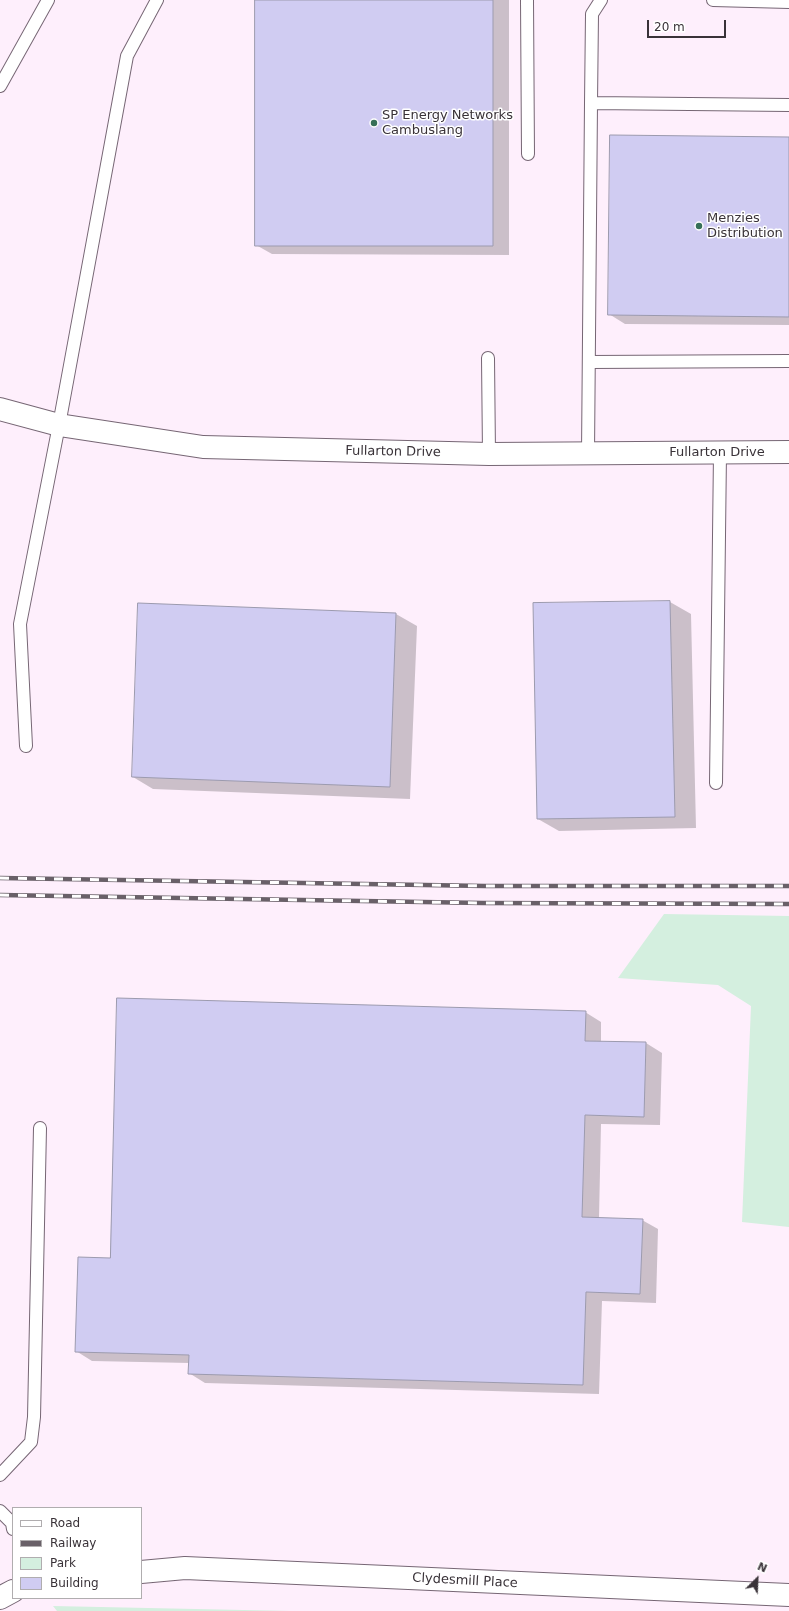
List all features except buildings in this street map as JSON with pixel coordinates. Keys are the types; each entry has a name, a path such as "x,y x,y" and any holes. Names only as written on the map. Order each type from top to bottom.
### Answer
{"street":[{"name":"Fullarton Drive","path":"0,410 59,426 203,447 488,454 789,452"},
{"name":"Clydesmill Place","path":"142,1572 185,1568 789,1596"},
{"path":"0,1598 12,1592"}],"lane":[{"path":"0,86 48,0"},
{"path":"26,746 20,624 59,426 127,56 157,0"},
{"path":"527,0 528,154"},
{"path":"588,453 592,14 601,0"},
{"path":"713,0 789,2"},
{"path":"591,103 789,105"},
{"path":"488,358 488,454"},
{"path":"589,362 789,361"},
{"path":"716,783 720,453"},
{"path":"0,1475 31,1442 34,1417 40,1128"},
{"path":"0,1510 12,1523"}],"green space":[{"path":"664,914 789,916 789,1227 742,1222 751,1006 718,985 618,978"},
{"path":"53,1606 291,1611 57,1611"}],"railway":[{"path":"0,878 485,886 789,886"},
{"path":"0,895 483,903 789,904"}],"place":[{"name":"SP Energy Networks Cambuslang","path":"374,123"},
{"name":"Menzies Distribution","path":"699,226"}]}
